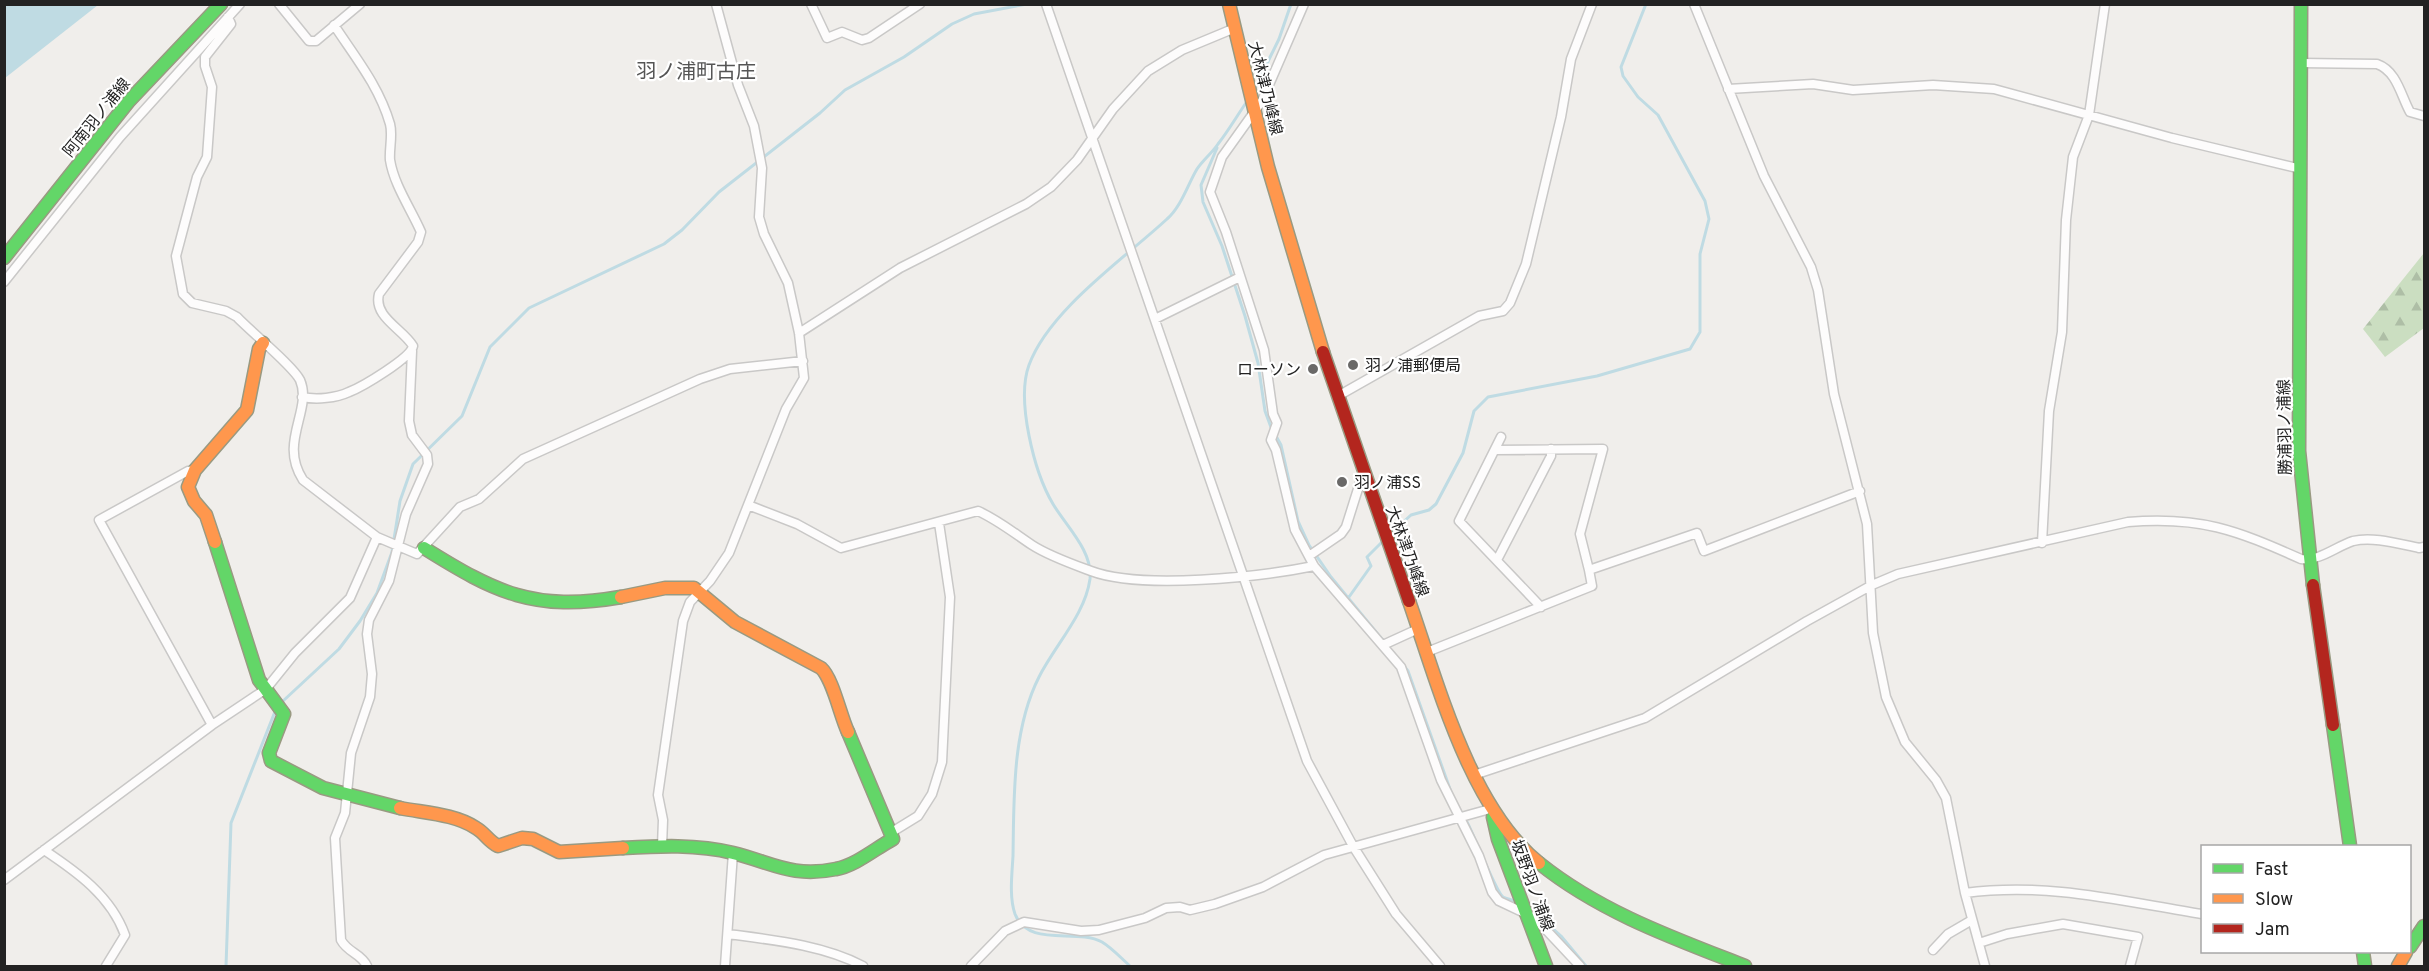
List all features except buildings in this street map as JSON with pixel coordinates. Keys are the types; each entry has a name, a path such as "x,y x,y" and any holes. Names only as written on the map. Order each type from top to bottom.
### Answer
{"main road":[{"name":"阿南羽ノ浦線","path":"4,258 129,101 221,4"},
{"name":"大林津乃峰線","path":"1229,4 1274,190 1338,396 1418,629 1474,775 1491,811 1535,859 1563,884 1594,903 1637,924 1744,966"},
{"name":"勝浦羽ノ浦線","path":"2301,4 2299,451 2310,560 2350,845"},
{"path":"263,343 259,349 251,399 247,410 195,470 188,488 194,501 206,515 259,680 284,714 269,753 271,761 323,788 398,808 450,817 477,828 489,842 498,846 522,838 533,839 559,852 662,846 733,853 780,870 816,872 839,869 893,839 892,832 837,707 829,675 735,622 694,588 657,588 619,598 565,603 534,602 466,575 424,548"},
{"name":"坂野羽ノ浦線","path":"1491,811 1498,839 1546,966"},
{"path":"2411,943 2424,926"}],"street":[{"path":"4,282 120,137 240,4"},
{"path":"279,4 309,41 315,41 360,4"},
{"path":"662,846 663,820 658,795 683,621 690,602 729,553 786,409 804,378 799,333 788,283 764,234 759,217 762,162 760,151 716,4"},
{"path":"811,4 827,38 842,32 862,40 868,39 920,4"},
{"path":"1046,4 1307,761 1353,846 1396,914 1440,966"},
{"path":"1304,4 1272,81 1254,105 1222,157 1210,192 1235,279 1264,350 1274,430 1290,517 1314,566 1401,667 1441,780 1464,818 1492,892 1499,901 1525,911 1535,918 1580,966"},
{"path":"1338,396 1479,316 1503,311 1510,303 1526,264 1561,117 1572,59 1592,4"},
{"path":"1694,4 1764,176 1811,267 1818,290 1834,394 1867,524 1873,633 1886,698 1905,742 1936,780 1946,798 1965,893 1985,966"},
{"path":"2042,543 2049,411 2062,332 2066,220 2073,157 2089,115 2105,4"},
{"path":"228,17 231,24 205,57 204,66 212,87 207,157 197,177 176,256 176,268 183,294 192,303 226,311 237,317 299,378 303,398 293,434 299,474 303,480 378,537 417,554 460,507 479,499 523,459 700,379 730,369 803,361"},
{"path":"334,25 370,76 380,98 391,126 390,159 394,176 421,232 418,242 379,294 377,301 380,311 409,339 412,351 409,421 412,435 424,451 428,464 406,514 389,581 369,620 367,634 372,674 370,697 351,753 345,813 335,838 341,940 346,949 362,956 367,966"},
{"path":"799,333 900,268 1043,193 1064,176 1091,136 1132,87 1159,62 1235,28"},
{"path":"2301,63 2377,64 2385,67 2392,74 2410,112 2424,116"},
{"path":"1728,89 1813,84 1853,90 1933,85 1984,88 2301,169"},
{"path":"1155,319 1235,279"},
{"path":"303,398 329,397 349,392 412,351"},
{"path":"1501,438 1459,521 1541,607"},
{"path":"1497,560 1541,476 1551,449"},
{"path":"1427,652 1592,586 1580,534 1603,449 1495,450"},
{"path":"195,470 188,471 99,520 212,725"},
{"path":"1309,556 1341,534 1346,526 1363,473"},
{"path":"1589,570 1697,533 1704,551 1860,490"},
{"path":"748,505 797,524 841,548 978,511 1001,521 1033,545 1095,573 1149,580 1243,576 1314,566"},
{"path":"1474,775 1645,718 1872,585 1898,574 2128,522 2160,519 2232,530 2301,559 2310,560 2354,541 2369,540 2424,547"},
{"path":"892,832 918,816 932,794 942,762 950,597 939,523"},
{"path":"4,880 212,725 266,689 295,653 350,598 378,537"},
{"path":"1383,645 1418,629"},
{"path":"971,966 1005,931 1020,924 1081,931 1099,930 1145,918 1167,908 1180,907 1190,910 1263,887 1324,855 1491,811"},
{"path":"44,850 87,879 121,923 125,935 106,966"},
{"path":"725,966 733,853"},
{"path":"1965,893 2006,888 2080,892 2201,914"},
{"path":"1933,950 1948,934 1972,920"},
{"path":"1980,943 2007,934 2063,924 2138,937 2130,966"},
{"path":"728,934 778,941 845,956 863,966"}],"green space":[{"path":"2424,253 2424,328 2385,357 2363,329"}],"water":[{"path":"5,4 98,4 98,5 5,78"}],"waterway":[{"path":"283,701 339,649 360,621 377,593 392,552 400,501 413,464 462,416 490,347 529,308 664,244 682,230 719,192 820,113 845,90 904,57 952,24 974,14 1027,4"},
{"path":"1253,92 1279,39 1291,4"},
{"path":"1390,534 1411,515 1429,510 1436,504 1463,453 1474,411 1488,397 1597,376 1690,349 1700,332 1700,254 1709,219 1705,201 1658,115 1638,97 1623,76 1621,67 1646,4"},
{"path":"1130,966 1106,944 1091,938 1054,936 1030,931 1021,924 1013,907 1011,885 1016,765 1024,719 1039,677 1076,617 1090,579 1090,569 1083,549 1053,504 1039,474 1026,416 1026,380 1029,365 1053,324 1090,286 1172,214 1197,169 1222,139 1248,100"},
{"path":"1217,148 1201,185 1203,202 1222,246 1245,316 1258,363 1265,411 1272,430"},
{"path":"1276,436 1281,445 1298,521 1309,545 1331,577 1408,671 1451,792"},
{"path":"1349,597 1371,566 1367,557 1383,541"},
{"path":"226,966 231,823 276,709"},
{"path":"1467,822 1500,893 1503,897 1517,902"},
{"path":"1529,907 1561,936 1586,966"}],"traffic: fast":[{"path":"4,258 129,101 221,4"},
{"path":"2301,4 2299,451 2313,585"},
{"path":"215,542 259,680 284,714 269,753 271,761 323,788 400,808"},
{"path":"424,548 473,577 517,595 564,602 621,597"},
{"path":"2333,725 2350,845"},
{"path":"623,848 664,846 706,848 733,853 795,871 807,872 836,869 858,861 893,839 848,732"},
{"path":"1493,817 1498,839 1546,966"},
{"path":"1539,863 1562,880 1612,910 1664,934 1745,966"},
{"path":"2411,946 2424,926"},
{"path":"2363,953 2365,966"}],"traffic: slow":[{"path":"1229,4 1268,167 1323,352"},
{"path":"215,542 206,515 194,501 188,487 195,470 247,410 259,349 263,343"},
{"path":"621,597 665,588 694,588 735,622 821,668 833,689 848,732"},
{"path":"1409,601 1445,706 1475,778 1494,811 1515,839 1539,863"},
{"path":"400,808 468,823 498,846 522,838 533,839 559,852 623,848"},
{"path":"2398,966 2405,953"}],"traffic: jam":[{"path":"1323,352 1409,601"},
{"path":"2313,585 2333,725"}],"place":[{"name":"羽ノ浦郵便局","path":"1353,365"},
{"name":"ローソン","path":"1313,369"},
{"name":"羽ノ浦SS","path":"1342,482"}],"district":[{"name":"羽ノ浦町古庄","path":"696,71"}]}
